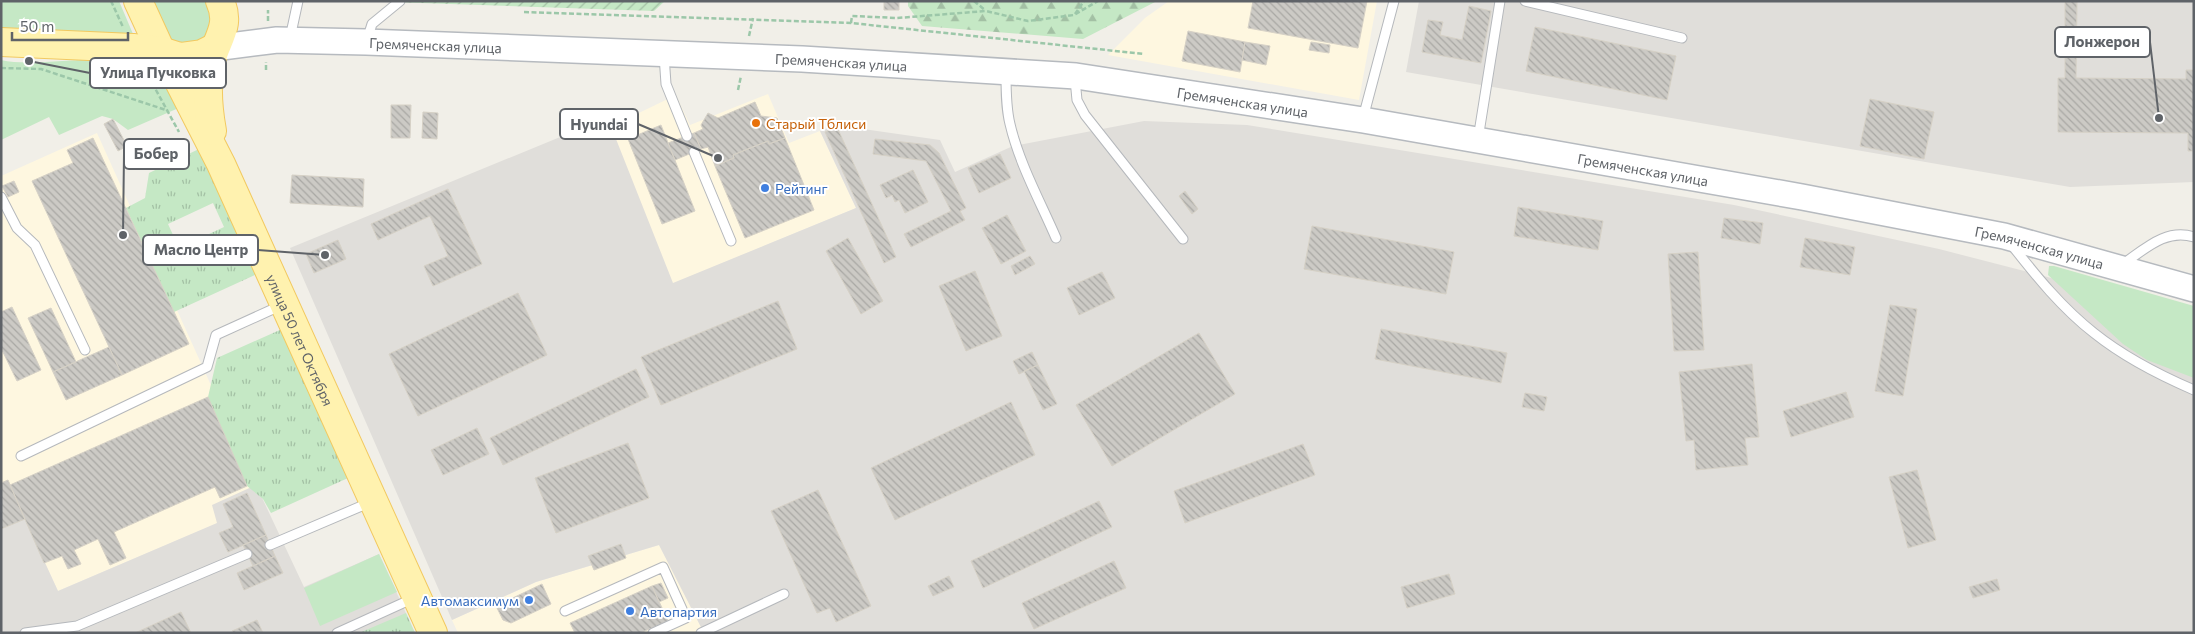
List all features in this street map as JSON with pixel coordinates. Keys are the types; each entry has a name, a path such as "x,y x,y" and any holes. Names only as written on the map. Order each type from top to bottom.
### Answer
{"main road":[{"name":"улица 50 лет Октября","path":"138,1 161,51 170,64 220,164 433,633"},
{"path":"222,5 234,23 246,31 283,41"},
{"path":"220,164 207,103 207,84 214,48 223,33 222,5"},
{"path":"1,42 161,51 175,56 190,57 214,48 283,41"},
{"name":"Гремяченская улица","path":"283,41 366,42 802,59 1076,76 1362,120 1802,197 2004,236 2194,289"}],"lane":[{"path":"283,41 298,1"},
{"path":"366,42 372,24 400,1"},
{"path":"1362,120 1394,1"},
{"path":"1478,140 1500,1"},
{"path":"1526,1 1682,38"},
{"path":"664,55 666,84 687,136"},
{"path":"1006,72 1006,96 1010,124 1018,150 1056,238"},
{"path":"1076,76 1077,100 1085,114 1183,239"},
{"path":"694,152 731,241"},
{"path":"1,197 17,228 35,245 86,350"},
{"path":"2119,267 2164,236 2175,234 2194,237"},
{"path":"2004,236 2045,287 2094,333 2135,360 2172,381 2194,390"},
{"path":"21,456 207,368 216,335 284,304"},
{"path":"270,545 374,501"},
{"path":"25,633 77,626 247,554"},
{"path":"565,611 663,567 686,618 653,633"},
{"path":"701,633 784,594"},
{"path":"337,633 417,596"}],"path":[{"path":"974,1 986,11"},
{"path":"1074,15 1084,1"},
{"path":"851,23 852,16 897,18 986,11 1028,21 1074,15 1098,1"},
{"path":"524,12 851,23 1144,54"},
{"path":"1,68 41,69 166,110"}],"shaded area":[{"path":"1169,1 1377,1 1359,100 1108,55 1145,18"},
{"path":"1419,1 2194,1 2194,182 2070,187 1406,72"},
{"path":"768,94 789,143 820,131 856,208 672,284 613,144 616,139 612,126 676,95 690,125"},
{"path":"1144,121 1247,125 1734,205 1939,249 2194,315 2194,633 704,633 659,545 536,582 452,620 290,248 565,135 610,128 673,283 856,208 820,131 835,125 940,140 955,172 1013,146"},
{"path":"97,133 256,485 218,523 58,591 24,519 1,529 1,176"},
{"path":"256,485 304,587 379,554 415,633 1,633 1,529 25,519 58,591 217,523 212,505"},
{"path":"659,545 704,633 458,633 452,620 536,582"}],"green space":[{"path":"1,1 119,1 134,40 1,37"},
{"path":"148,1 207,1 212,12 209,36 193,46 171,42"},
{"path":"361,1 665,1 654,11"},
{"path":"908,1 1157,1 1083,39 922,26 908,6"},
{"path":"1,60 43,62 115,60 137,64 156,72 171,86 181,107 128,130 113,119 102,116 59,135 49,117 1,140"},
{"path":"201,148 257,274 174,312 126,208 145,198 149,173","holes":["213,203 224,227 179,248 168,224"]},
{"path":"2049,266 2194,306 2194,378 2147,360 2123,344 2048,275"},
{"path":"282,329 348,478 271,513 263,499 247,486 208,397 217,358"},
{"path":"379,554 397,592 320,626 304,588"},
{"path":"406,613 415,633 359,633"}],"building":[{"path":"884,1 899,1 899,10 884,10"},
{"path":"1253,1 1367,1 1358,48 1248,28"},
{"path":"2065,1 2077,1 2076,78 2186,79 2186,70 2194,70 2194,151 2188,151 2188,133 2058,132 2058,78 2065,78"},
{"path":"1469,6 1491,11 1481,63 1422,52 1428,20 1443,22 1440,35 1462,40"},
{"path":"1535,27 1676,56 1667,100 1526,71"},
{"path":"1188,31 1245,42 1240,72 1182,61"},
{"path":"1245,42 1270,46 1266,65 1242,60"},
{"path":"1311,42 1330,45 1329,53 1309,50"},
{"path":"1870,99 1934,112 1924,159 1860,146"},
{"path":"755,102 761,116 777,118 785,138 769,144 768,141 733,155 734,158 715,166 708,147 701,149 694,133 703,129 701,125 708,113 718,118"},
{"path":"391,105 411,105 410,138 391,138"},
{"path":"423,112 438,113 437,139 422,138"},
{"path":"113,119 127,146 118,151 104,124"},
{"path":"661,125 695,211 662,224 628,139"},
{"path":"837,127 896,257 884,263 825,132"},
{"path":"694,133 701,149 675,160 668,143"},
{"path":"93,138 189,344 122,375 32,181 73,163 67,150"},
{"name":"Рейтинг","path":"785,138 814,210 745,238 715,166 734,158 733,155 768,141 769,144"},
{"path":"875,139 930,145 939,153 966,208 960,211 965,220 911,247 904,234 951,211 926,161 873,154"},
{"path":"1000,154 1011,178 979,193 968,168"},
{"path":"913,170 928,202 905,213 899,200 895,202 892,195 886,198 880,185"},
{"path":"292,175 364,179 363,207 290,203"},
{"path":"14,181 19,192 8,197 2,186"},
{"path":"448,189 482,264 433,286 424,266 448,256 430,216 378,240 371,224"},
{"path":"1185,191 1198,209 1192,214 1179,196"},
{"path":"1518,207 1603,221 1598,250 1514,236"},
{"path":"1007,215 1026,251 1001,264 982,228"},
{"path":"1724,218 1763,223 1760,244 1721,238"},
{"path":"1312,226 1454,252 1446,294 1304,269"},
{"path":"848,238 883,301 861,314 826,251"},
{"path":"1805,238 1855,247 1850,275 1800,267"},
{"path":"338,240 346,259 314,273 306,254"},
{"path":"1698,252 1704,350 1674,351 1668,254"},
{"path":"1030,256 1035,264 1015,275 1011,266"},
{"path":"975,271 1002,336 966,351 939,286"},
{"path":"1102,272 1115,298 1079,315 1067,288"},
{"path":"518,293 547,355 418,416 389,354"},
{"path":"778,301 797,349 661,405 641,357"},
{"path":"1890,305 1917,309 1903,396 1875,391"},
{"path":"12,307 41,370 17,381 1,348 1,312"},
{"path":"51,308 76,362 53,372 28,318"},
{"path":"1381,329 1507,353 1501,383 1375,359"},
{"path":"1199,333 1235,394 1112,466 1076,405"},
{"path":"109,347 122,375 66,400 53,372"},
{"path":"1032,352 1038,365 1019,374 1013,361"},
{"path":"1752,364 1759,437 1745,438 1748,465 1696,470 1694,440 1686,441 1679,372"},
{"path":"1038,365 1057,404 1043,410 1024,371"},
{"path":"636,369 649,397 503,465 490,438"},
{"path":"1846,392 1854,417 1791,437 1783,411"},
{"path":"1525,393 1547,397 1544,411 1522,407"},
{"path":"208,397 247,486 220,498 215,487 114,532 126,558 110,565 98,539 74,550 81,564 68,569 62,556 44,563 10,485"},
{"path":"1011,402 1035,455 895,520 871,468"},
{"path":"477,428 489,454 443,475 431,450"},
{"path":"628,443 649,498 556,533 535,478"},
{"path":"1303,444 1315,475 1185,523 1174,491"},
{"path":"1917,470 1936,540 1908,548 1889,477"},
{"path":"8,480 25,519 1,529 1,483"},
{"path":"818,490 871,606 836,622 830,608 817,613 771,511"},
{"path":"247,493 266,535 228,552 219,533 233,527 223,504"},
{"path":"1099,501 1112,527 983,588 971,561"},
{"path":"266,535 275,556 253,566 243,545"},
{"path":"621,544 626,558 594,570 588,556"},
{"path":"275,556 283,573 244,590 237,573"},
{"path":"1114,561 1126,588 1034,629 1022,603"},
{"path":"1449,574 1455,594 1407,608 1401,587"},
{"path":"949,576 954,587 933,596 928,586"},
{"path":"1997,579 2000,590 1973,598 1969,587"},
{"path":"661,583 668,598 659,602 652,586"},
{"name":"Автомаксимум","path":"542,584 551,604 511,623 503,620 496,606"},
{"name":"Автопартия","path":"652,586 668,621 640,633 575,633 570,623"},
{"path":"181,612 191,633 135,633"},
{"path":"257,620 263,633 233,633 232,631"}],"place":[{"name":"Улица Пучковка","path":"29,61"},
{"name":"Лонжерон","path":"2159,118"},
{"name":"Старый Тблиси","path":"756,123"},
{"name":"Hyundai","path":"718,158"},
{"name":"Рейтинг","path":"765,188"},
{"name":"Бобер","path":"123,235"},
{"name":"Масло Центр","path":"325,255"},
{"name":"Автомаксимум","path":"529,600"},
{"name":"Автопартия","path":"630,611"}]}
